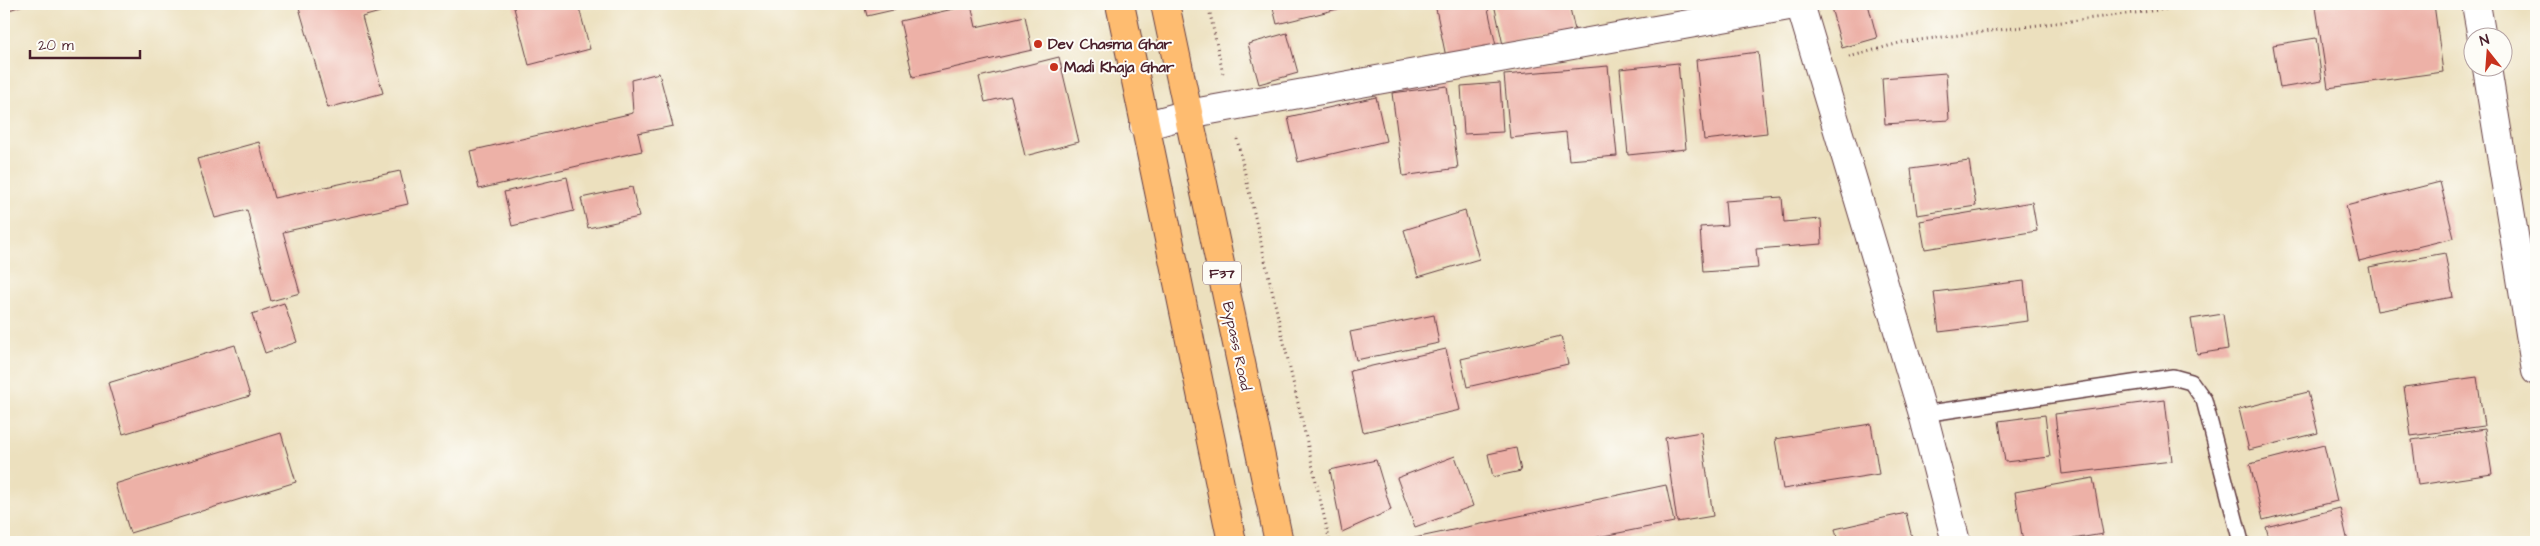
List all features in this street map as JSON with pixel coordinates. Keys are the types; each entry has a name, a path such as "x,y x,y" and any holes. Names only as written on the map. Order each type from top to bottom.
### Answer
{"highway":[{"path":"1120,4 1232,542"},
{"name":"Bypass Road","path":"1165,4 1279,542"}],"street":[{"path":"1144,126 1188,114 1800,4 1817,66 1923,414 1956,542"},
{"path":"2476,4 2480,28"},
{"path":"2489,78 2536,371"}],"lane":[{"path":"1923,414 2173,377 2191,382 2204,400 2242,542"}],"path":[{"path":"1208,4 1229,107 1330,542"},
{"path":"1817,66 1903,42 2206,4"}],"building":[{"path":"4,4 26,4 4,12"},
{"path":"298,4 378,4 380,12 362,17 383,93 328,108"},
{"path":"513,4 578,4 590,49 529,65"},
{"path":"864,4 915,4 915,5 867,16"},
{"path":"1272,4 1358,4 1277,24"},
{"path":"1435,4 1487,4 1496,46 1446,57"},
{"path":"1494,4 1569,4 1575,30 1503,45"},
{"path":"1830,4 1868,4 1877,38 1842,48"},
{"path":"2338,4 2434,4 2443,72 2328,88 2316,7"},
{"path":"971,5 976,27 1025,16 1032,50 913,77 900,21"},
{"path":"1287,33 1298,73 1259,84 1248,44"},
{"path":"2316,38 2322,81 2280,88 2273,45"},
{"path":"1758,52 1767,133 1704,140 1696,60"},
{"path":"1059,57 1079,142 1025,156 1011,96 985,102 979,77"},
{"path":"1678,63 1686,149 1628,155 1620,69"},
{"path":"1608,66 1617,156 1569,160 1566,132 1510,138 1504,75"},
{"path":"659,73 673,126 638,133 642,151 479,189 470,151 633,113 631,80"},
{"path":"1946,73 1949,120 1885,124 1882,78"},
{"path":"1500,83 1503,132 1464,134 1461,86"},
{"path":"1447,86 1458,168 1403,176 1392,93"},
{"path":"1376,97 1386,141 1298,162 1288,117"},
{"path":"259,142 274,198 400,171 408,204 283,232 300,293 271,301 247,210 215,218 197,159"},
{"path":"1969,161 1976,206 1917,215 1911,169"},
{"path":"567,177 574,211 512,226 504,192"},
{"path":"2440,182 2454,238 2359,261 2346,206"},
{"path":"632,187 639,217 588,228 581,198"},
{"path":"1782,197 1784,222 1821,219 1822,244 1756,249 1758,268 1703,272 1700,227 1727,225 1725,201"},
{"path":"2032,202 2037,231 1925,249 1920,221"},
{"path":"1465,211 1479,259 1418,277 1404,230"},
{"path":"2445,253 2453,297 2377,311 2369,267"},
{"path":"2024,281 2028,321 1939,332 1934,292"},
{"path":"284,303 297,342 265,353 252,314"},
{"path":"2223,314 2228,349 2197,354 2191,319"},
{"path":"1434,315 1439,343 1356,360 1350,332"},
{"path":"1561,336 1568,364 1467,387 1461,359"},
{"path":"235,345 250,396 123,434 108,383"},
{"path":"1446,349 1460,410 1363,432 1350,371"},
{"path":"2477,377 2484,426 2411,436 2404,387"},
{"path":"2308,392 2318,433 2249,450 2239,409"},
{"path":"2165,400 2172,461 2062,474 2055,414"},
{"path":"2045,415 2050,457 2005,462 1999,421"},
{"path":"1871,424 1879,474 1783,489 1775,439"},
{"path":"2485,429 2492,474 2418,485 2412,440"},
{"path":"1701,432 1713,516 1677,522 1665,438"},
{"path":"281,433 296,482 130,533 115,484"},
{"path":"2324,445 2337,501 2263,520 2250,464"},
{"path":"1516,448 1521,471 1493,477 1488,454"},
{"path":"1455,456 1473,506 1415,527 1397,478"},
{"path":"1376,460 1391,510 1342,532 1330,470"},
{"path":"2093,478 2103,534 2054,542 2023,542 2015,492"},
{"path":"1666,485 1674,522 1573,542 1396,542"},
{"path":"2340,508 2348,542 2270,542 2266,527"},
{"path":"1906,513 1913,542 1838,542 1835,529"}],"place":[{"name":"Dev Chasma Ghar","path":"1038,44"},
{"name":"Madi Khaja Ghar","path":"1054,67"}]}
